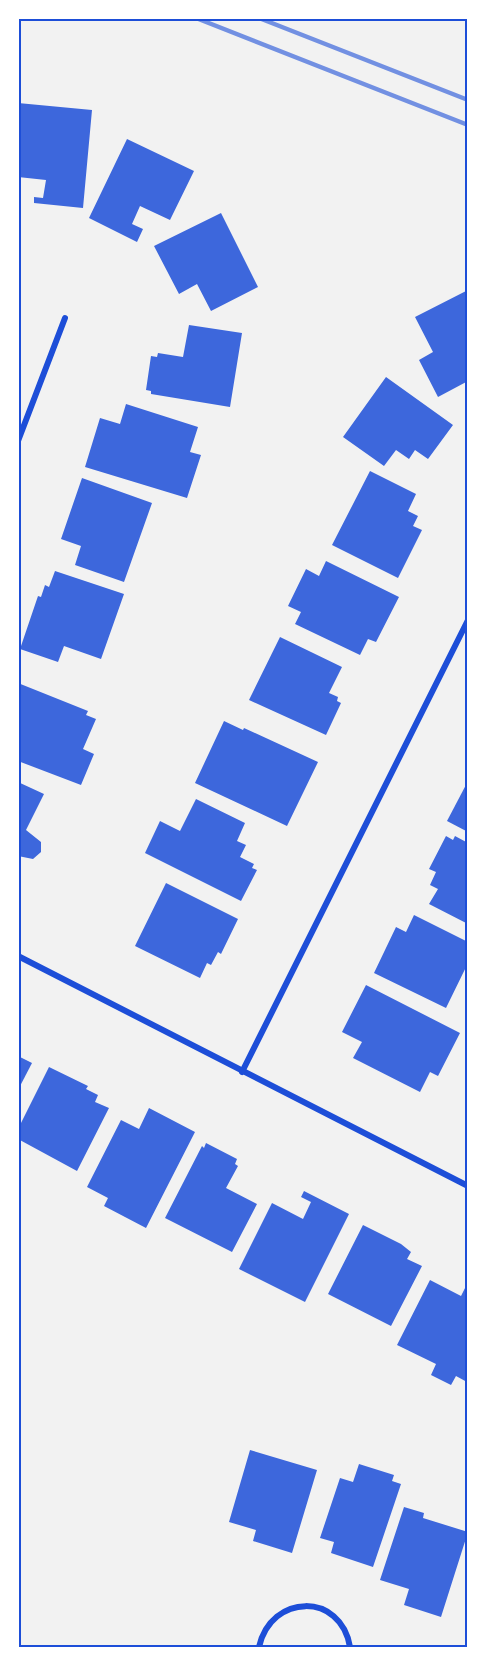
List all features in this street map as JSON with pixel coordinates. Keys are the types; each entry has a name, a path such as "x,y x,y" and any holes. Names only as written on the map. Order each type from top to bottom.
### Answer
{"street":[{"path":"18,441 65,318"},
{"path":"242,1072 468,620"},
{"path":"18,956 468,1186"},
{"path":"259,1647 262,1633 273,1618 288,1609 306,1606 324,1610 339,1620 348,1635 350,1647"}],"building":[{"path":"18,103 92,110 83,208 34,203 34,197 43,198 46,180 18,177"},
{"path":"127,139 194,171 170,220 140,206 132,224 143,229 137,242 89,218"},
{"path":"221,213 258,287 211,311 197,284 179,294 154,246"},
{"path":"468,290 468,381 438,397 419,360 433,352 415,317"},
{"path":"189,325 242,333 230,407 151,394 151,391 146,390 151,356 157,357 158,353 183,357"},
{"path":"386,377 453,425 428,459 415,450 409,459 396,450 384,466 343,437"},
{"path":"126,404 198,427 190,452 201,455 187,498 85,467 100,418 120,424"},
{"path":"370,471 416,494 408,511 418,516 413,526 422,530 398,578 332,545"},
{"path":"82,478 152,503 124,582 75,565 81,546 61,539"},
{"path":"326,561 399,597 376,642 368,639 360,655 295,624 301,612 288,606 306,569 319,576"},
{"path":"55,571 124,594 101,659 64,646 58,662 20,649 38,596 41,597 45,585 49,587"},
{"path":"280,637 342,667 329,693 338,697 337,701 341,703 326,735 249,700"},
{"path":"18,683 88,711 86,715 96,719 83,749 94,754 81,785 18,761"},
{"path":"224,721 318,762 287,826 195,783"},
{"path":"468,781 468,832 447,821"},
{"path":"18,782 44,794 26,830 41,842 41,852 33,859 18,856"},
{"path":"196,799 245,823 237,841 246,845 240,857 254,864 252,868 257,870 241,901 145,853 160,821 180,831"},
{"path":"446,836 453,840 455,836 468,843 468,924 429,904 438,889 430,885 436,872 429,869"},
{"path":"166,883 238,919 221,954 218,952 211,965 207,963 200,978 135,946"},
{"path":"414,915 468,942 468,963 446,1008 374,973 396,927 406,932"},
{"path":"366,985 460,1033 438,1076 430,1072 420,1092 353,1058 362,1042 342,1032"},
{"path":"18,1056 32,1063 18,1090"},
{"path":"49,1067 88,1086 86,1089 98,1095 95,1102 109,1108 77,1171 18,1139 18,1129"},
{"path":"149,1108 195,1132 146,1228 104,1206 108,1198 87,1187 121,1120 139,1129"},
{"path":"206,1143 237,1159 235,1164 238,1166 226,1188 257,1204 232,1252 165,1218 202,1146 204,1148"},
{"path":"304,1191 349,1214 305,1302 239,1269 272,1203 303,1219 311,1202 301,1197"},
{"path":"363,1225 401,1244 411,1252 407,1259 422,1266 391,1326 328,1294"},
{"path":"430,1280 461,1296 468,1282 467,1382 456,1376 451,1385 431,1375 436,1364 397,1345"},
{"path":"250,1450 317,1470 292,1553 253,1541 256,1530 229,1522"},
{"path":"359,1464 394,1475 392,1481 401,1484 373,1567 331,1553 334,1542 320,1538 340,1478 353,1482"},
{"path":"404,1507 424,1513 423,1518 468,1532 441,1617 404,1605 409,1589 380,1580"}],"railway":[{"path":"196,18 468,125"},
{"path":"259,18 468,100"}]}
